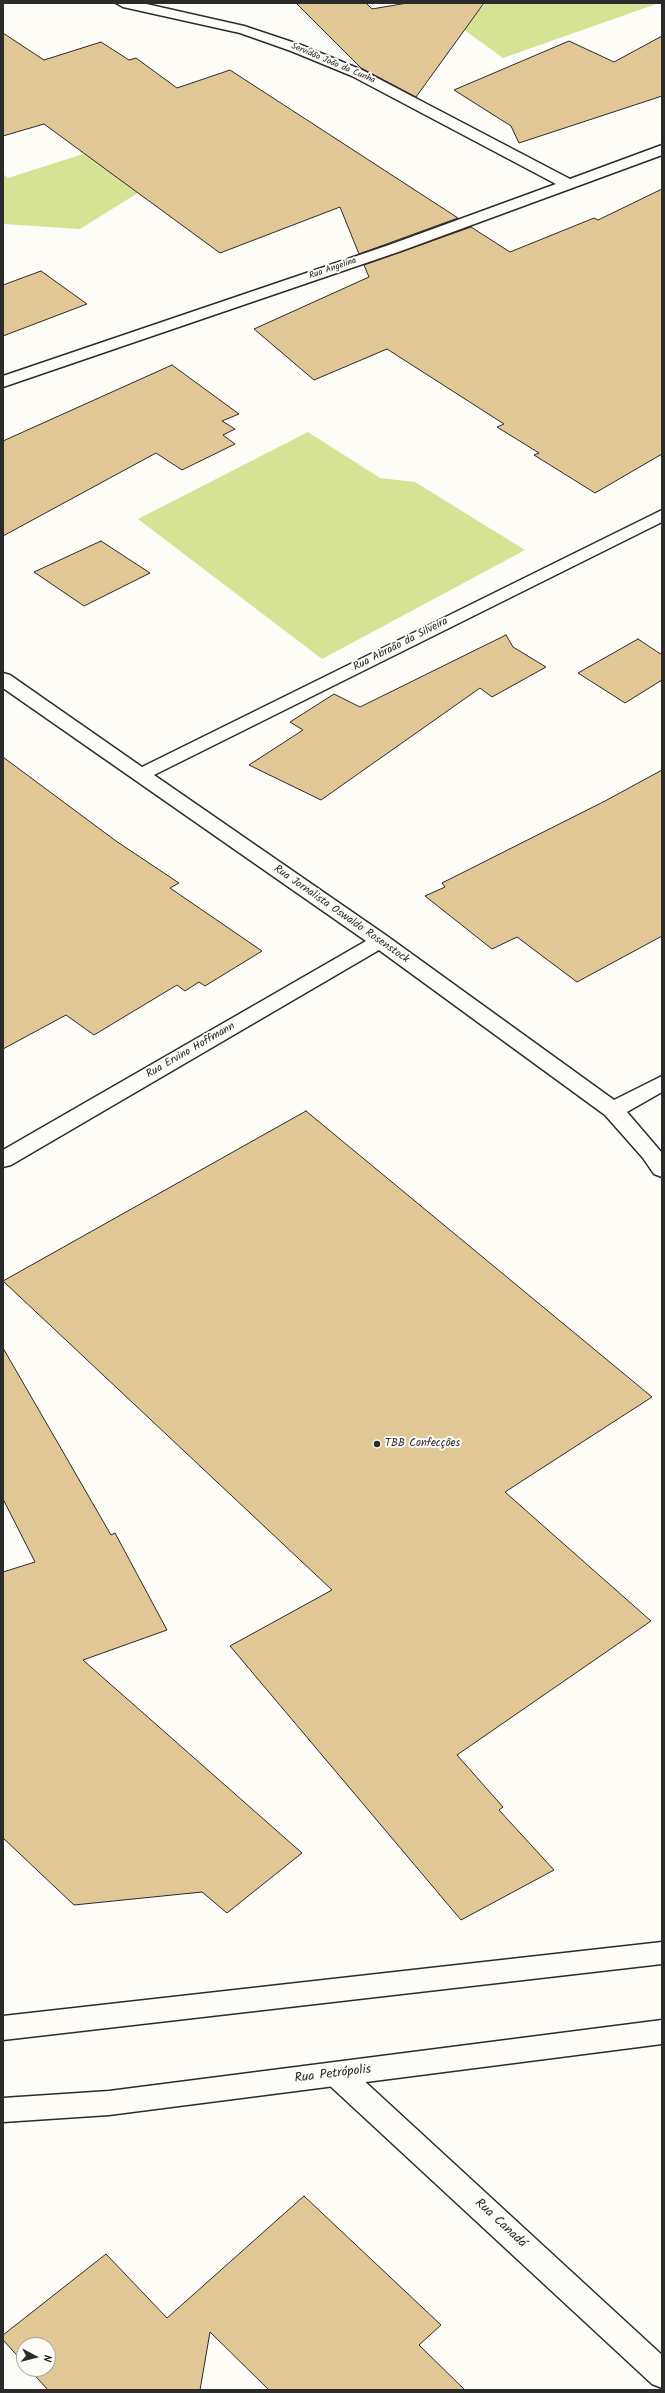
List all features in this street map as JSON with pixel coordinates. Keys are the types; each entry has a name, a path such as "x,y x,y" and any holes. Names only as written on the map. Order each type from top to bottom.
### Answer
{"street":[{"name":"Servidão João da Cunha","path":"123,3 244,30 324,59 357,73 570,185"},
{"name":"Rua Angelina","path":"3,382 570,185 662,150"},
{"name":"Rua Abraão da Silveira","path":"140,775 662,515"},
{"name":"Rua Jornalista Oswaldo Rosenstock","path":"3,679 380,942 613,1110 651,1153 662,1169"},
{"name":"Rua Ervino Hoffmann","path":"3,1160 380,942"},
{"path":"613,1110 662,1083"},
{"path":"3,2028 662,1953"},
{"name":"Rua Petrópolis","path":"3,2110 108,2103 338,2075 662,2032"},
{"name":"Rua Canadá","path":"338,2075 662,2374"}],"green space":[{"path":"486,3 659,3 503,58 463,29"},
{"path":"152,132 186,163 80,229 3,224 3,174 8,178"},
{"path":"308,432 380,478 415,482 525,550 322,659 138,519"}],"building":[{"path":"296,3 366,3 372,9 407,3 484,3 416,97 361,68"},
{"path":"3,33 44,60 101,42 129,60 136,58 177,88 230,70 458,218 359,254 340,207 220,253 44,124 3,136"},
{"path":"662,36 662,96 519,143 511,126 454,90 569,41 614,62"},
{"path":"662,189 662,454 595,493 534,455 539,453 497,427 504,424 387,349 314,380 254,329 369,277 364,265 471,227 510,252 594,218 598,220"},
{"path":"41,271 87,304 3,336 3,285"},
{"path":"172,365 239,414 222,421 235,429 223,435 235,444 182,470 156,453 3,536 3,441"},
{"path":"101,541 150,573 84,606 34,572"},
{"path":"506,635 513,647 546,667 492,697 480,688 321,800 249,765 303,730 290,722 334,694 360,707"},
{"path":"638,639 662,655 662,680 625,703 578,673"},
{"path":"3,757 116,841 179,883 170,888 262,951 205,986 199,982 185,991 177,985 94,1035 66,1015 3,1049"},
{"path":"662,770 662,936 577,982 517,937 492,949 425,896 445,887 442,883 605,801"},
{"name":"TBB Confecções","path":"306,1111 652,1397 505,1492 651,1621 457,1755 503,1807 499,1810 554,1870 461,1920 230,1646 332,1590 3,1281"},
{"path":"3,1348 111,1535 115,1533 167,1630 83,1660 302,1853 227,1913 202,1892 74,1905 3,1838 3,1572 35,1562 3,1499"},
{"path":"304,2196 441,2325 419,2345 465,2390 269,2390 210,2332 200,2390 48,2390 36,2377 56,2377 56,2337 16,2337 16,2354 3,2340 3,2335 106,2254 167,2318"}],"place":[{"name":"TBB Confecções","path":"377,1444"}]}
